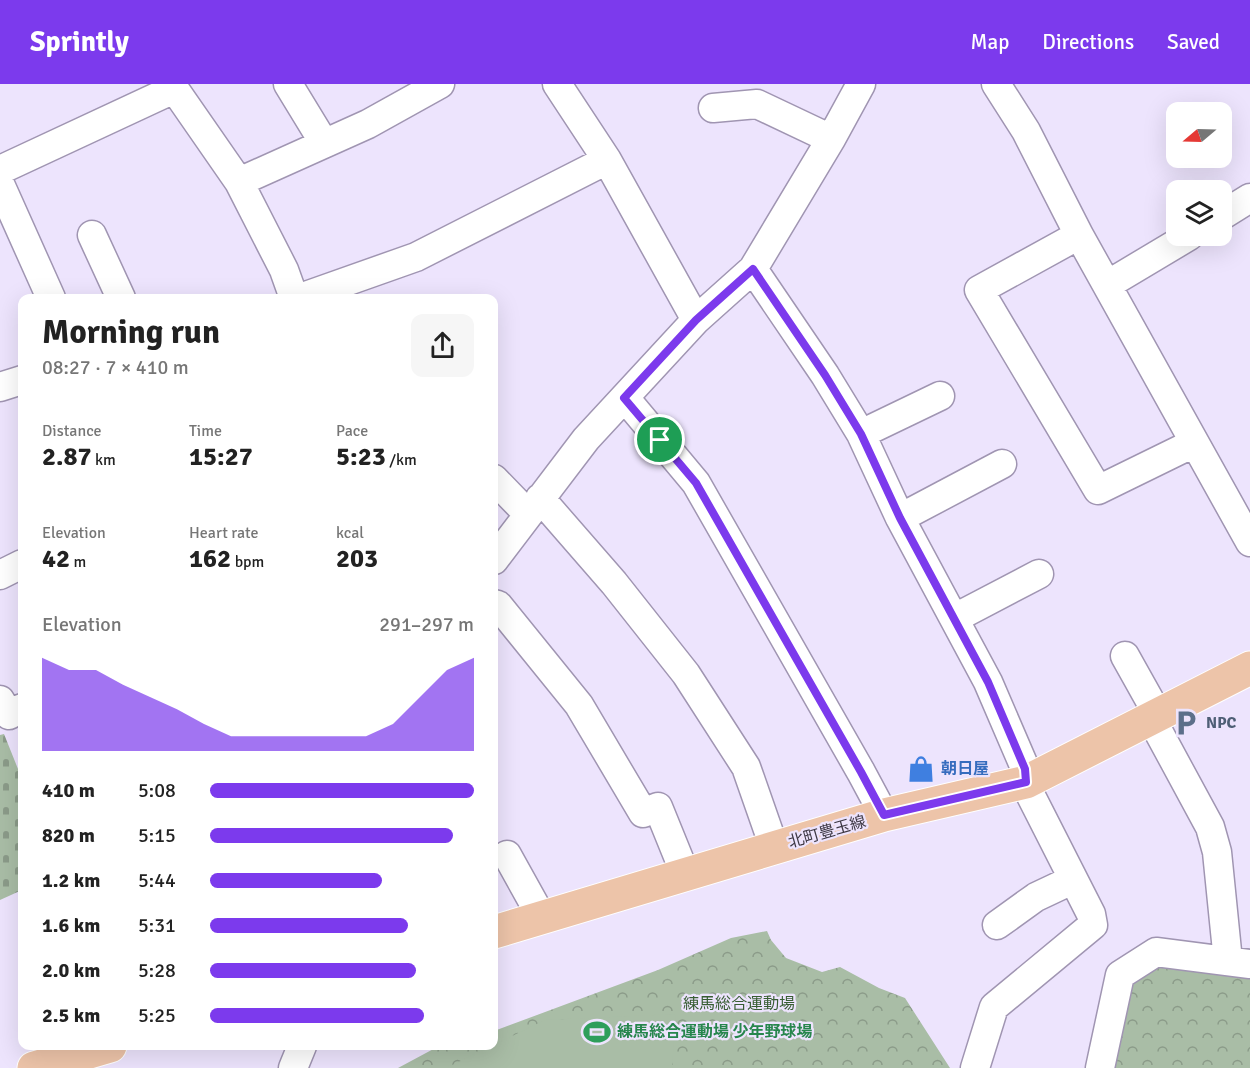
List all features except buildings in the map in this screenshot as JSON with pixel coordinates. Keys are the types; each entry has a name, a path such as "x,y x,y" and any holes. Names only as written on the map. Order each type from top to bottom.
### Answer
{"main road":[{"name":"北町豊玉線","path":"498,931 884,815 1026,782 1250,668"},
{"path":"34,1068 96,1050"}],"street":[{"path":"288,84 324,143"},
{"path":"557,84 608,160 696,320"},
{"path":"498,555 586,439 696,320 753,269 831,139 861,84"},
{"path":"996,84 1026,131 1079,235 1250,541"},
{"path":"238,182 368,124 427,87"},
{"path":"0,170 179,88 238,182 284,270 293,294"},
{"path":"713,108 757,104 831,139"},
{"path":"311,294 416,257 608,160"},
{"path":"0,184 49,294"},
{"path":"1232,209 1250,198"},
{"path":"92,235 119,294"},
{"path":"1079,235 979,290 1098,489 1194,443"},
{"path":"1107,285 1172,246"},
{"path":"753,269 825,375 861,434 900,518 988,682 1025,769 1028,790 1091,914 1093,925 994,1007 975,1068"},
{"path":"0,387 18,381"},
{"path":"861,434 940,396"},
{"path":"624,398 696,483 884,815"},
{"path":"900,518 1002,464"},
{"path":"498,482 534,506 614,583 686,674 746,767 774,847"},
{"path":"0,575 18,566"},
{"path":"954,618 1039,574"},
{"path":"498,607 579,705 643,813 658,807 686,876"},
{"path":"1100,1068 1120,975 1156,952 1239,962 1210,827 1125,656"},
{"path":"0,700 9,715 18,710"},
{"path":"507,855 542,918"},
{"path":"997,925 1036,897 1072,880"},
{"path":"293,1068 300,1050"}],"green space":[{"path":"4,734 18,769 18,892 0,900 0,735"},
{"name":"練馬総合運動場","path":"767,931 771,940 786,958 822,972 840,967 879,988 905,998 950,1068 398,1068 432,1050 498,1050 498,1030 658,970 731,938"},
{"path":"1165,962 1250,976 1250,1068 1107,1068 1128,987"},
{"name":"練馬総合運動場 少年野球場","path":"676,1014 672,1068 446,1068 483,1050 498,1050 498,1043 545,1020"}],"place":[{"name":"NPC","path":"1186,723"},
{"name":"朝日屋","path":"921,769"},
{"name":"練馬総合運動場 少年野球場","path":"597,1032"}],"route":[{"path":"753,269 825,375 861,434 900,518 988,682 1025,769 1026,782 884,815 696,483 660,440 624,398 696,320 753,269"}]}
